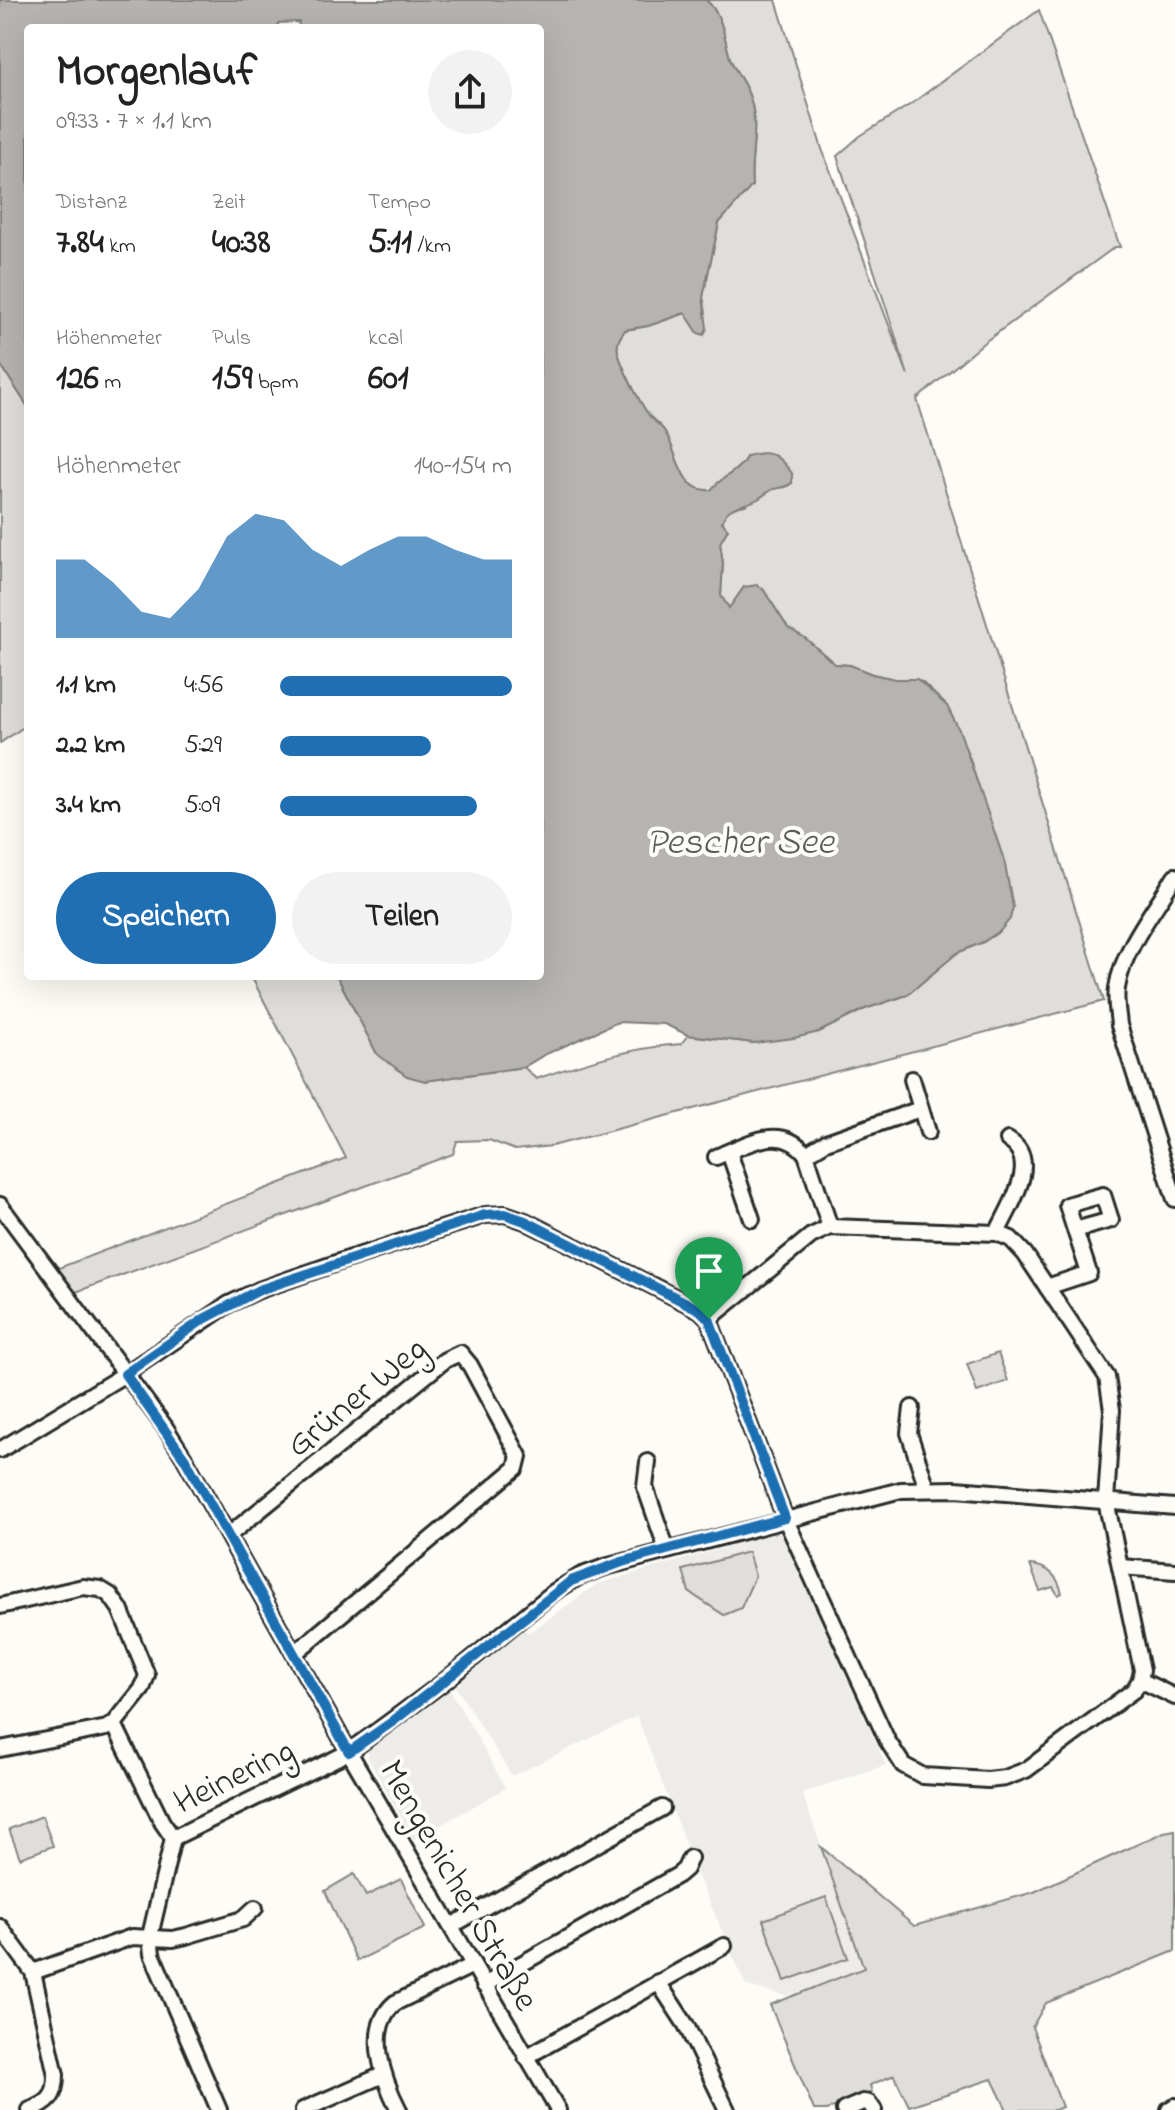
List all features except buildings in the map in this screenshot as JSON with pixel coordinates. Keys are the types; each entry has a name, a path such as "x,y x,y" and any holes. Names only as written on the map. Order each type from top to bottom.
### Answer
{"street":[{"path":"1175,876 1130,950 1120,974 1116,1003 1119,1025 1175,1199"},
{"path":"912,1079 928,1132"},
{"path":"806,1154 826,1142 920,1109"},
{"path":"752,1219 722,1154 768,1137 780,1136 799,1145 806,1154 830,1227"},
{"path":"997,1233 1024,1169 1023,1156 1017,1145 1008,1140"},
{"name":"Mengenicher Straße","path":"0,1205 185,1459 349,1752 558,2110"},
{"path":"0,1450 125,1374 204,1319 259,1290 485,1215 505,1214 525,1221 700,1310 709,1319 785,1518 887,1740 903,1765 923,1776 988,1780 1016,1775 1134,1690 1142,1670 1106,1501 1111,1389 1096,1359 1011,1239 997,1233 830,1227 811,1236 709,1319"},
{"path":"1047,1287 1089,1273 1075,1230"},
{"name":"Grüner Weg","path":"229,1535 453,1355 460,1353 470,1365 519,1456 516,1468 295,1653"},
{"path":"912,1408 909,1433 927,1488"},
{"path":"648,1462 645,1487 667,1550"},
{"name":"Heinering","path":"114,1724 162,1822 173,1838 349,1752 392,1722 571,1581 605,1567 901,1490 927,1488 1175,1507"},
{"path":"1120,1567 1175,1571"},
{"path":"0,1606 83,1587 100,1589 110,1595 120,1609 147,1675 142,1689 114,1724 0,1749"},
{"path":"1140,1680 1175,1697"},
{"path":"451,1926 662,1808"},
{"path":"173,1838 150,1936 160,1978 219,2110"},
{"path":"484,1985 678,1875 690,1858"},
{"path":"33,1972 132,1937 173,1939 186,1936 243,1919 255,1908"},
{"path":"0,1927 33,1972 56,2075 56,2088 51,2100 30,2110"},
{"path":"526,2057 724,1946"},
{"path":"399,2110 383,2075 380,2035 387,2010 473,1965"},
{"path":"658,1982 686,2025 727,2110"},
{"path":"303,2110 383,2075"},
{"path":"844,2110 863,2102 872,2106"}],"shaded area":[{"path":"706,0 776,0 822,149 908,375 837,156 860,136 911,104 1039,10 1120,247 1115,247 982,344 917,399 1104,1001 552,1146 515,1150 489,1140 457,1141 453,1154 73,1293 56,1269 346,1158 253,980 339,980 377,1054 425,1081 524,1067 536,1079 608,1057 681,1044 688,1035 754,1043 819,1032 865,1009 907,995 957,953 1000,931 983,803 970,759 947,706 922,682 895,679 850,665 835,664 788,628 763,589 744,587 730,609 721,596 723,564 720,543 724,515 731,508 745,505 772,489 792,483 747,456 739,467 711,490 692,485 681,470 665,432 640,401 620,359 618,343 625,330 686,313 698,332 706,313 703,297 719,223 752,185 753,109 730,58 712,6"},
{"path":"0,364 24,401 24,727 0,743"},
{"path":"998,1353 1008,1381 977,1392 967,1364"},
{"path":"780,1532 886,1765 802,1793 864,1968 787,1996 746,1986 694,1867 637,1716 512,1776 456,1687 523,1629 529,1633 597,1584"},
{"path":"748,1552 755,1576 741,1608 724,1615 689,1592 683,1570"},
{"path":"1030,1565 1042,1567 1051,1573 1062,1593 1058,1595 1053,1587 1040,1591"},
{"path":"450,1690 506,1788 414,1840 368,1758 368,1751"},
{"path":"42,1816 53,1846 20,1858 9,1829"},
{"path":"1175,1830 1175,1951 1046,2003 1032,2027 1062,2107 1055,2110 1007,2110 992,2079 909,2106 894,2075 870,2085 872,2092 827,2110 814,2110 770,2005 864,1968 821,1847 914,1926 1034,1892 1164,1832"},
{"path":"354,1874 366,1896 401,1879 425,1928 357,1961 325,1891"},
{"path":"826,1897 848,1958 785,1981 763,1920"}],"water":[{"name":"Pescher See","path":"0,0 706,0 719,20 730,58 753,109 752,186 719,223 703,297 707,328 704,335 698,333 685,313 648,326 625,330 618,343 620,359 640,401 665,432 681,470 692,485 711,490 739,467 747,456 762,453 777,457 792,473 790,485 772,490 724,516 722,522 728,529 720,543 723,563 721,596 729,608 744,587 757,585 763,589 788,628 835,664 850,665 895,679 917,679 947,706 960,732 1004,860 1013,907 1010,919 1000,931 983,942 957,953 907,995 865,1009 819,1032 794,1038 754,1043 688,1035 664,1024 618,1022 524,1067 425,1081 407,1076 377,1054 339,980 544,980 544,24 24,24 24,401 0,364"}],"route":[{"path":"505,1214 525,1221 700,1310 709,1319 785,1518 580,1576 554,1592 441,1684 349,1752 185,1459 125,1374 204,1319 259,1290 485,1215 505,1214"}]}
